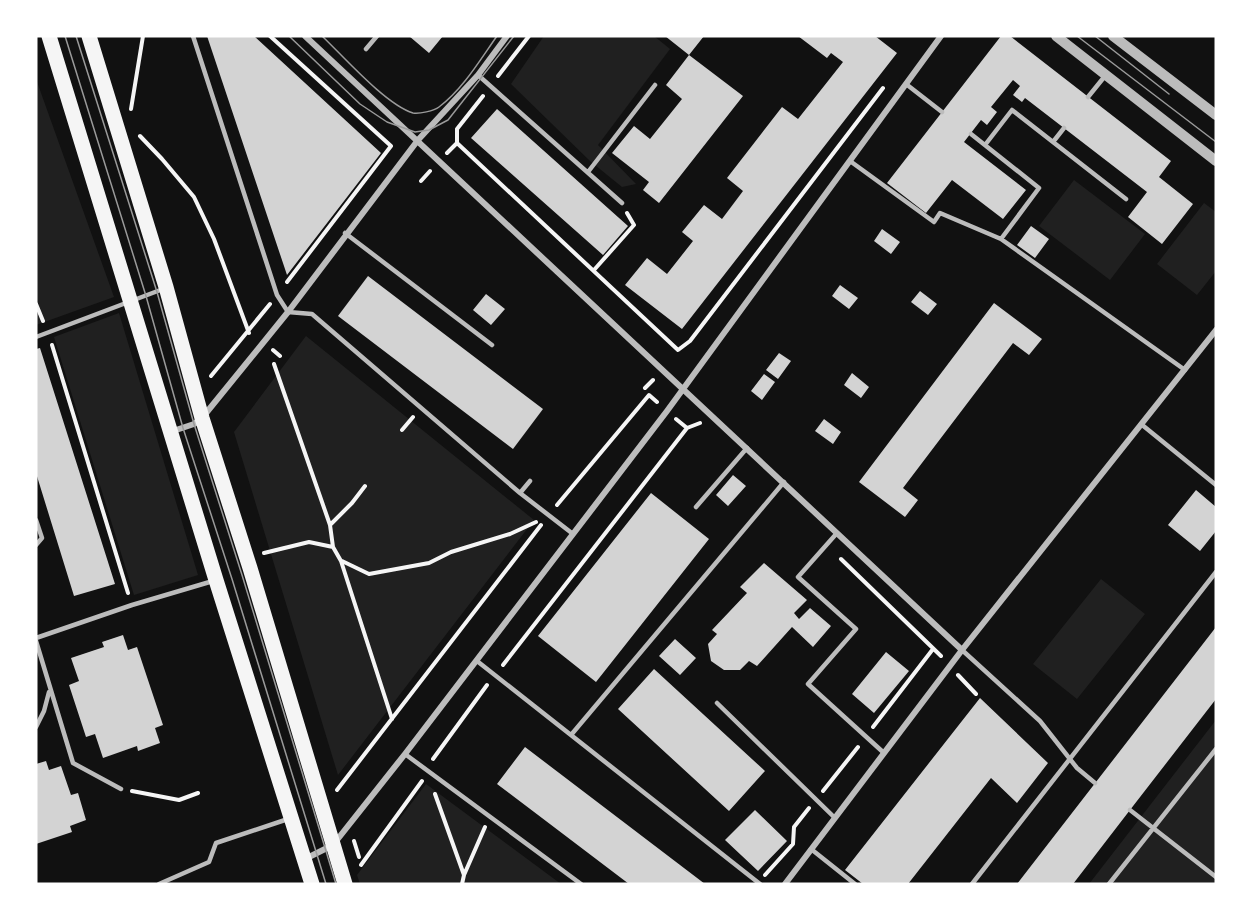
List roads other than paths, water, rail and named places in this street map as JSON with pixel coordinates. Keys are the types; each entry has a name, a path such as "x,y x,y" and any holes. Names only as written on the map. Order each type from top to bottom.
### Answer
{"main road":[{"path":"49,36 312,884"},
{"path":"89,36 166,287 202,418 250,568 345,884"}],"street":[{"path":"305,36 962,650"},
{"path":"170,432 194,424 202,418 288,312 345,233 418,140 478,75 507,36"},
{"path":"305,859 333,845 477,661 668,411 941,36"},
{"path":"1056,36 1216,161"},
{"path":"1113,36 1216,115"},
{"path":"785,884 962,650 1216,330"}],"lane":[{"path":"193,36 277,295 288,312 312,314 520,493 573,534"},
{"path":"366,49 377,36"},
{"path":"478,75 622,203"},
{"path":"1088,97 1106,75"},
{"path":"906,84 942,112"},
{"path":"588,172 655,85"},
{"path":"985,145 1012,110 1126,199"},
{"path":"1053,142 1064,128"},
{"path":"971,134 1039,188 1001,239"},
{"path":"850,161 934,222 940,213 1001,239 1185,370"},
{"path":"345,233 492,345"},
{"path":"36,336 166,287"},
{"path":"1141,424 1216,485"},
{"path":"696,507 747,448"},
{"path":"520,493 530,481"},
{"path":"571,735 784,482"},
{"path":"36,520 42,538 36,545"},
{"path":"837,533 798,577 856,629 808,684 884,753"},
{"path":"972,884 1216,573"},
{"path":"121,789 74,763 36,639 132,605 216,580"},
{"path":"962,650 1040,721 1077,768 1095,783"},
{"path":"477,661 759,883"},
{"path":"36,727 44,711 50,689"},
{"path":"717,703 835,818"},
{"path":"1109,884 1216,749"},
{"path":"405,754 581,884"},
{"path":"1130,810 1216,877"},
{"path":"159,884 209,862 216,843 292,818"},
{"path":"812,849 855,884"}],"tram line":[{"path":"65,36 146,296 183,428 326,884"},
{"path":"76,36 157,292 194,424 336,884"},
{"path":"289,36 360,104 387,122 415,132 429,130 448,120 514,36"},
{"path":"322,36 378,90 402,108 413,113 434,110 448,100 471,74 497,36"},
{"path":"1077,36 1216,142"},
{"path":"1095,36 1169,94"}]}
